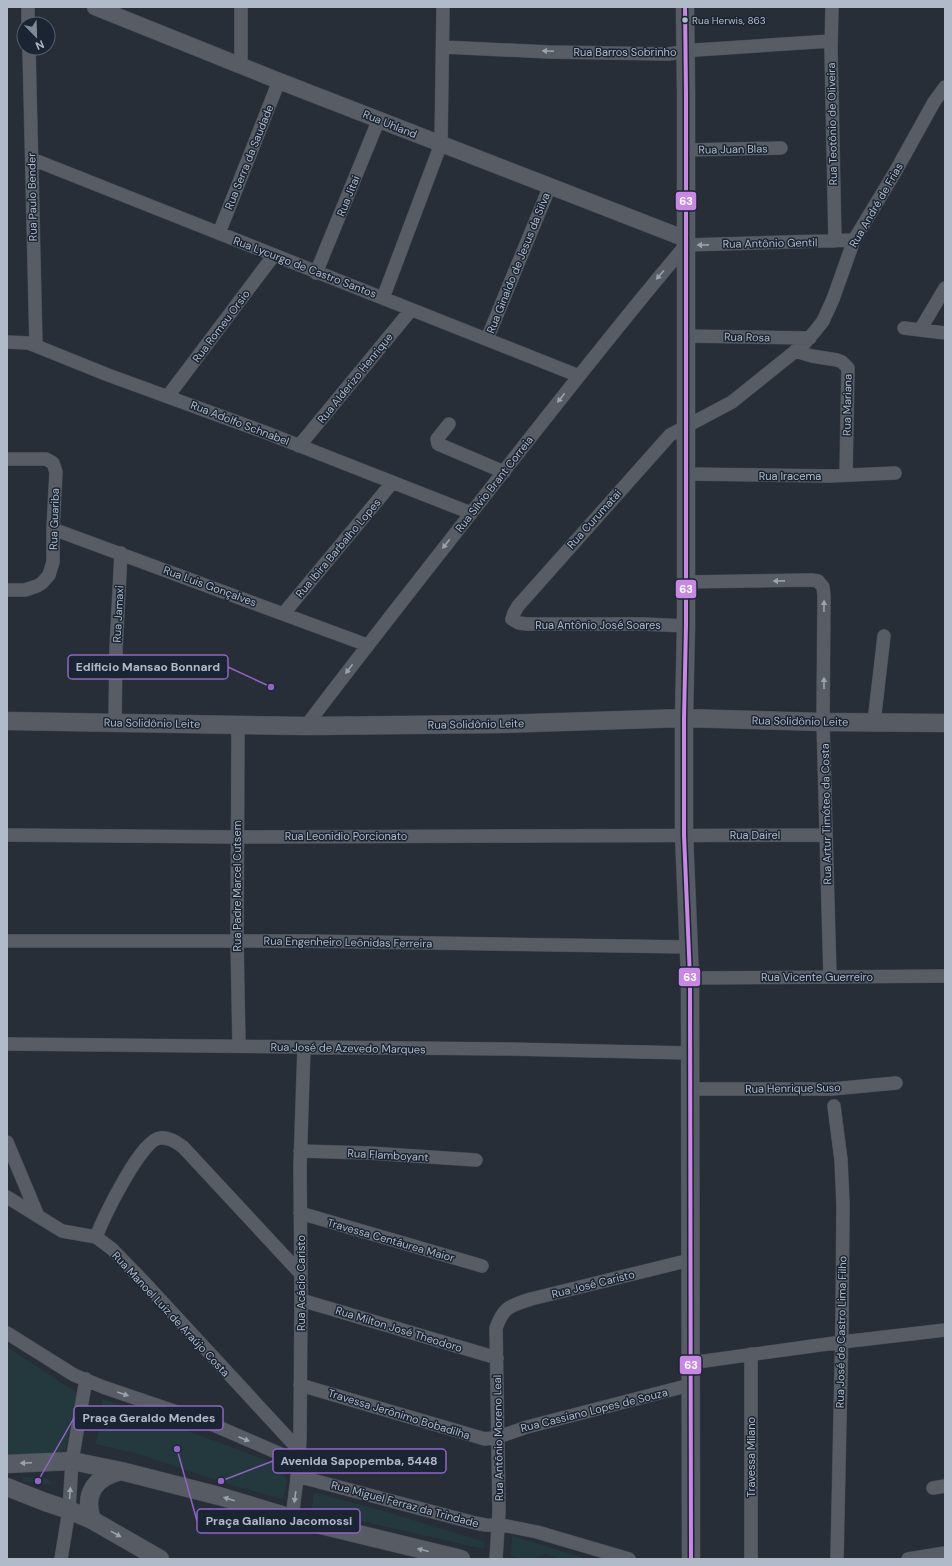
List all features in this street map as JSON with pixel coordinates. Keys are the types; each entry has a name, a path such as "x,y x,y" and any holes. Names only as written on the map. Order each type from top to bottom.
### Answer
{"main road":[{"path":"684,7 686,150 686,626 684,835 690,978 691,1559"},
{"name":"Rua Solidônio Leite","path":"7,721 306,726 498,724 684,718 824,722 945,723"},
{"path":"7,1464 72,1460 219,1496 292,1518 461,1559"},
{"path":"92,1520 88,1510 89,1498 93,1488 100,1479 121,1471"},
{"path":"7,1486 92,1520 160,1559"}],"street":[{"name":"Rua Uhland","path":"94,7 279,82 379,119 550,186 686,242"},
{"path":"241,7 241,66"},
{"path":"383,298 441,144 443,7"},
{"name":"Rua Teotônio de Oliveira","path":"832,7 831,41 835,241"},
{"name":"Rua Barros Sobrinho","path":"443,47 556,52 668,54 685,51 831,41"},
{"name":"Rua Paulo Bender","path":"29,56 36,346"},
{"name":"Rua Serra da Saudade","path":"219,233 279,82"},
{"name":"Rua André de Frias","path":"685,428 732,402 810,338 823,321 833,299 854,240 894,174 934,102 945,87"},
{"name":"Rua Jitai","path":"316,273 379,119"},
{"name":"Rua Juan Blas","path":"686,150 781,148"},
{"name":"Rua Lycurgo de Castro Santos","path":"32,159 316,273 579,376"},
{"name":"Rua Ginaldo de Jesus da Silva","path":"487,339 550,186"},
{"name":"Rua Antônio Gentil","path":"686,242 854,240"},
{"name":"Rua Sílvio Brant Correia","path":"306,726 367,645 686,242"},
{"name":"Rua Romeu Orsio","path":"168,396 274,255"},
{"path":"920,330 945,288"},
{"name":"Rua Alderizo Henrique","path":"299,446 411,310"},
{"path":"904,328 945,333"},
{"name":"Rua Rosa","path":"685,336 810,338"},
{"name":"Rua Adolfo Schnabel","path":"7,342 28,343 108,375 168,396 471,513"},
{"name":"Rua Mariana","path":"795,351 812,356 837,360 842,362 848,368 846,474"},
{"path":"449,424 438,439 438,444 504,472"},
{"name":"Rua Curumatai","path":"512,619 518,606 649,458 670,435 685,428"},
{"name":"Rua Guariba","path":"7,459 46,459 53,463 56,472 53,562 50,575 46,580 37,586 25,590 7,590"},
{"name":"Rua Iracema","path":"685,474 821,476 895,473"},
{"name":"Rua Ibira Barbalho Lopes","path":"284,613 392,483"},
{"name":"Rua Luis Gonçalves","path":"53,529 284,613 367,645"},
{"name":"Rua Jamaxi","path":"115,722 116,649 121,553"},
{"name":"Rua Artur Timóteo da Costa","path":"685,582 818,581 823,587 826,835 830,977"},
{"name":"Rua Antônio José Soares","path":"512,619 519,623 527,624 644,624 686,626"},
{"path":"874,722 884,636"},
{"name":"Rua Padre Marcel Cutsem","path":"238,725 237,941 239,1046"},
{"name":"Rua Leonidio Porcionato","path":"7,835 237,837 684,835"},
{"name":"Rua Dairel","path":"684,835 826,835"},
{"name":"Rua Engenheiro Leônidas Ferreira","path":"7,941 237,941 689,946"},
{"name":"Rua Vicente Guerreiro","path":"690,978 945,976"},
{"name":"Rua José de Azevedo Marques","path":"7,1044 689,1053"},
{"name":"Rua Acácio Caristo","path":"292,1518 299,1456 301,1300 300,1151 304,1047"},
{"name":"Rua Henrique Suso","path":"690,1089 832,1089 896,1084"},
{"name":"Rua José de Castro Lima Filho","path":"834,1106 841,1160 843,1204 842,1342 837,1559"},
{"path":"7,1197 62,1231 96,1237 107,1212 137,1158 148,1145 159,1138 170,1139 183,1147 301,1274"},
{"path":"7,1142 38,1216"},
{"name":"Rua Flamboyant","path":"300,1151 369,1153 476,1160"},
{"name":"Travessa Centáurea Maior","path":"300,1213 482,1266"},
{"name":"Rua Manoel Luiz de Araújo Costa","path":"96,1237 112,1250 143,1281 299,1456"},
{"name":"Rua José Caristo","path":"500,1317 507,1308 531,1299 690,1260"},
{"name":"Rua Milton José Theodoro","path":"301,1300 497,1358"},
{"name":"Rua Antônio Moreno Leal","path":"496,1559 498,1525 498,1437 496,1328 500,1317"},
{"path":"690,1362 945,1330"},
{"path":"7,1333 74,1375 299,1456"},
{"name":"Travessa Milano","path":"751,1354 752,1559"},
{"path":"61,1559 69,1510 72,1460 86,1379"},
{"name":"Travessa Jerônimo Bobadilha","path":"300,1385 478,1438 485,1439 498,1437"},
{"name":"Rua Cassiano Lopes de Souza","path":"498,1437 528,1427 690,1385"},
{"name":"Rua Miguel Ferraz da Trindade","path":"297,1476 475,1523 498,1525 537,1532 629,1559"},
{"path":"908,1559 931,1557 945,1553"}],"green space":[{"path":"7,1347 77,1393 66,1448 58,1455 7,1458"},
{"path":"103,1399 276,1464 280,1467 287,1481 283,1499 238,1487 135,1453 96,1444"},
{"path":"23,1477 49,1479 52,1485 23,1481"},
{"path":"316,1493 380,1510 484,1542 484,1549 313,1510 313,1496"},
{"path":"512,1536 587,1559 562,1559 545,1554 536,1558 528,1559 511,1556"}],"transit line":[{"name":"63","path":"685,7 686,626 684,835 690,978 691,1559"}],"place":[{"name":"Rua Herwis, 863","path":"685,20"},
{"name":"Edificio Mansao Bonnard","path":"271,687"},
{"name":"Praça Galiano Jacomossi","path":"177,1449"},
{"name":"Praça Geraldo Mendes","path":"38,1481"},
{"name":"Avenida Sapopemba, 5448","path":"221,1481"}]}
